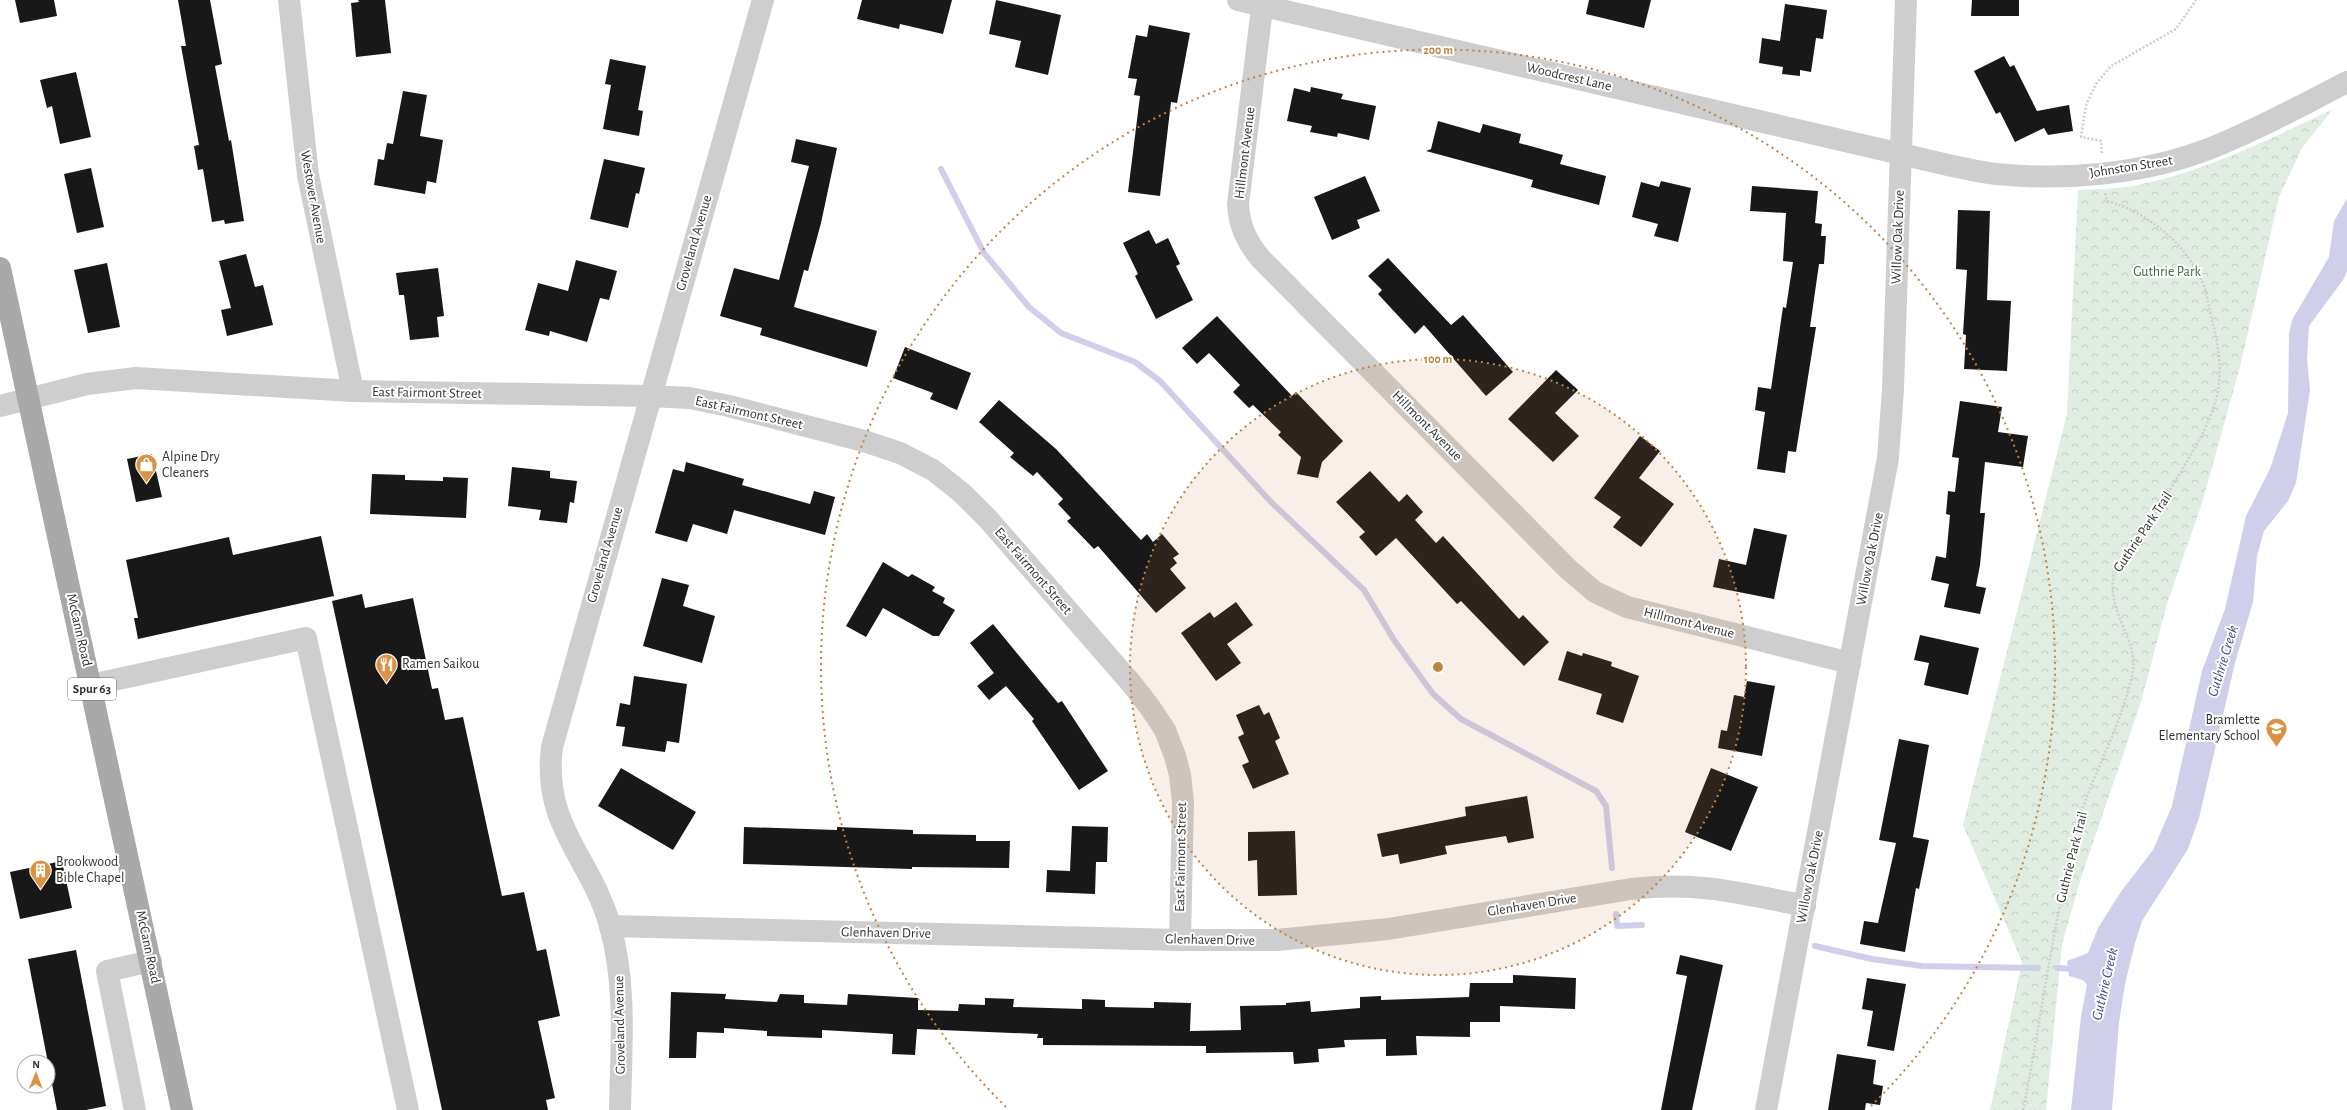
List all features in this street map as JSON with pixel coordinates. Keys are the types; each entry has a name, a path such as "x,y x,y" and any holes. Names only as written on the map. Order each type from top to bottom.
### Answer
{"main road":[{"name":"McCann Road","path":"0,268 92,685 182,1110"}],"street":[{"name":"Westover Avenue","path":"289,0 306,161 318,230 353,392"},
{"name":"Groveland Avenue","path":"620,1110 622,994 619,965 610,926 596,888 561,824 553,793 551,756 554,734 763,0"},
{"name":"Woodcrest Lane","path":"1238,0 1263,3 1901,154"},
{"name":"Willow Oak Drive","path":"1766,1110 1885,481 1891,435 1906,0"},
{"name":"Hillmont Avenue","path":"1263,3 1238,204 1242,228 1261,258 1568,569 1595,592 1616,603 1650,613 1850,663"},
{"name":"Johnston Street","path":"1901,154 1975,170 2014,175 2064,176 2147,166 2168,162 2211,148 2347,82"},
{"name":"East Fairmont Street","path":"0,406 87,384 127,379 175,379 353,392 650,396 690,398 730,406 892,450 916,461 941,476 975,506 1131,683 1155,714 1168,738 1175,756 1182,793 1180,940"},
{"path":"92,685 306,638 408,1110"},
{"name":"Glenhaven Drive","path":"610,926 1180,940 1277,940 1343,935 1631,889 1667,886 1714,888 1805,906"},
{"path":"135,1110 107,971 151,961"}],"path":[{"path":"2102,156 2101,140 2082,137 2086,105 2096,84 2111,66 2176,29 2196,0"},
{"name":"Guthrie Park Trail","path":"2023,1110 2040,1026 2056,924 2078,822 2123,703 2133,669 2132,654 2114,602 2111,588 2114,574 2167,498 2207,424 2216,399 2220,375 2216,337 2204,288 2190,261 2177,245 2143,216 2124,206 2107,202 2104,188"}],"green space":[{"name":"Guthrie Park","path":"2333,109 2302,148 2279,197 2240,367 2202,503 2167,604 2141,702 2082,875 2062,944 2046,1110 1990,1110 2022,962 1963,825 2067,414 2078,190 2133,186 2185,172 2235,154"}],"water":[{"name":"Guthrie Creek","path":"2347,199 2347,272 2343,280 2309,326 2307,359 2310,390 2296,483 2288,501 2264,531 2257,556 2253,602 2235,663 2199,818 2188,849 2142,921 2135,943 2125,984 2119,1023 2112,1110 2071,1110 2081,1016 2087,985 2083,980 2069,976 2067,961 2088,953 2098,928 2120,893 2153,850 2172,806 2202,671 2225,609 2246,516 2270,469 2288,413 2289,333 2292,320 2329,257 2334,221"}],"building":[{"path":"15,0 54,0 57,16 20,23"},
{"path":"178,0 210,0 222,64 215,66 229,141 231,140 244,221 225,224 224,220 212,222 203,169 198,170 194,146 199,145 181,46 186,46"},
{"path":"358,0 385,0 391,53 356,57 351,3 359,2"},
{"path":"862,0 952,0 943,34 900,24 899,29 857,19"},
{"path":"996,0 1061,15 1048,75 1015,67 1021,41 989,34"},
{"path":"1589,0 1651,0 1644,28 1586,14"},
{"path":"1972,0 2019,0 2019,16 1971,16"},
{"path":"1785,4 1827,10 1823,39 1816,38 1811,72 1800,70 1800,76 1782,74 1783,67 1759,63 1762,38 1780,41"},
{"path":"1149,25 1190,33 1177,103 1171,102 1160,196 1128,192 1140,96 1134,95 1137,79 1128,78 1136,35 1147,37"},
{"path":"2004,56 2010,67 2014,65 2037,111 2069,105 2073,131 2048,135 2044,128 2015,142 2000,112 1996,114 1974,71"},
{"path":"610,59 646,66 638,110 643,111 639,136 603,129 611,85 605,84"},
{"path":"76,72 91,137 60,144 52,106 47,108 40,80"},
{"path":"1311,87 1343,94 1341,99 1376,106 1369,140 1338,133 1337,137 1310,132 1312,126 1287,121 1294,88 1310,92"},
{"path":"403,91 427,95 420,136 443,140 436,183 427,181 425,194 374,185 378,159 384,160 387,143 393,144"},
{"path":"1438,121 1480,133 1483,124 1521,134 1519,143 1563,155 1560,164 1606,176 1599,205 1531,187 1533,180 1426,151 1431,149"},
{"path":"796,139 837,148 821,223 808,271 804,270 794,307 877,331 867,367 760,335 762,328 720,316 734,268 779,280 809,166 791,162"},
{"path":"604,159 645,168 639,194 636,193 628,228 590,219"},
{"path":"91,168 104,227 77,233 64,174"},
{"path":"1365,176 1380,211 1357,220 1360,228 1332,240 1314,197"},
{"path":"1661,181 1691,188 1678,242 1654,236 1658,224 1632,217 1641,182 1659,187"},
{"path":"1752,186 1818,191 1815,223 1822,224 1821,236 1826,236 1824,264 1819,264 1810,327 1816,327 1796,452 1788,451 1785,473 1757,469 1765,412 1755,410 1758,387 1771,389 1783,307 1786,308 1793,262 1783,261 1786,213 1750,211"},
{"path":"1958,210 1990,211 1987,300 2011,301 2007,371 1964,369 1966,335 1963,334 1967,270 1956,269"},
{"path":"1149,230 1156,244 1168,238 1180,264 1176,266 1193,300 1156,319 1135,276 1138,274 1123,243"},
{"path":"246,254 255,287 263,285 273,325 227,336 221,310 231,308 219,261"},
{"path":"1388,258 1451,325 1463,315 1513,372 1486,396 1424,325 1415,334 1378,294 1382,290 1368,276"},
{"path":"576,260 617,271 609,300 600,298 587,342 550,331 549,336 525,330 538,283 568,291"},
{"path":"107,263 120,327 88,333 74,270"},
{"path":"438,268 444,316 437,317 439,337 410,340 404,295 399,295 396,273"},
{"path":"1217,316 1292,396 1296,392 1343,441 1322,462 1318,478 1297,474 1301,457 1278,435 1281,432 1253,405 1249,408 1233,392 1240,385 1209,353 1197,364 1182,348"},
{"path":"905,347 971,373 957,410 930,399 933,393 893,378"},
{"path":"1556,370 1578,390 1555,413 1579,436 1553,462 1508,419"},
{"path":"999,400 1056,449 1141,540 1147,534 1153,542 1162,534 1179,554 1173,558 1177,563 1170,569 1186,588 1156,613 1098,546 1094,549 1067,521 1071,518 1058,504 1063,499 1037,472 1033,476 1010,457 1014,453 979,422"},
{"path":"1960,401 2002,407 1998,432 2028,436 2023,467 1985,462 1980,513 1985,513 1980,565 1976,586 1986,588 1980,614 1944,607 1949,584 1931,580 1936,556 1946,558 1950,515 1946,514 1948,491 1955,492 1959,458 1952,457"},
{"path":"1640,436 1660,451 1639,478 1674,504 1641,547 1613,527 1621,517 1594,498"},
{"name":"Alpine Dry Cleaners","path":"152,454 162,497 136,502 127,459"},
{"path":"686,462 744,479 742,485 810,504 814,491 835,497 825,535 734,510 727,534 693,524 687,542 655,533 673,469 684,472"},
{"path":"512,467 550,471 550,478 577,481 574,503 570,502 567,523 539,520 541,510 508,506"},
{"path":"1370,471 1399,502 1407,494 1423,512 1415,520 1436,543 1443,536 1519,619 1523,615 1549,642 1524,666 1461,601 1457,604 1396,538 1376,556 1359,537 1365,532 1336,502"},
{"path":"372,474 405,475 405,480 443,481 443,477 468,478 466,518 370,514"},
{"path":"1754,528 1787,535 1774,599 1713,587 1719,559 1746,565"},
{"path":"321,536 334,596 138,639 134,618 138,618 126,560 229,537 233,555"},
{"path":"883,562 908,577 912,574 935,587 932,591 945,598 943,603 955,610 939,636 933,636 883,608 866,637 846,626"},
{"path":"662,578 689,585 683,606 715,616 702,663 643,646"},
{"path":"362,594 365,608 413,598 432,689 438,688 445,720 463,717 502,896 524,892 537,951 546,949 560,1016 538,1021 555,1098 546,1100 548,1110 442,1110 332,601"},
{"path":"1236,602 1253,625 1227,644 1241,663 1216,681 1181,633 1210,612 1214,618"},
{"path":"993,624 1058,703 1062,701 1108,771 1079,790 1032,721 1034,719 1006,686 989,700 977,686 994,673 970,643"},
{"path":"1920,635 1979,648 1968,695 1924,685 1929,663 1914,660"},
{"path":"1567,651 1582,656 1583,653 1612,662 1611,666 1639,676 1623,723 1596,714 1602,694 1558,680"},
{"path":"634,676 687,684 679,743 667,741 665,752 622,746 625,727 616,726 620,703 630,705"},
{"path":"1747,681 1775,686 1762,756 1718,748 1721,730 1727,731 1734,695 1744,697"},
{"path":"1259,705 1264,715 1269,712 1280,738 1275,741 1289,774 1253,789 1242,765 1249,762 1238,737 1244,734 1236,715"},
{"path":"1899,739 1929,745 1913,837 1929,840 1919,889 1916,888 1905,952 1860,944 1864,921 1878,923 1896,843 1879,840"},
{"path":"621,768 696,812 673,850 598,806"},
{"path":"1711,768 1758,787 1731,851 1685,832"},
{"path":"1527,796 1534,838 1508,843 1506,836 1445,846 1447,854 1400,864 1398,854 1382,857 1377,834 1466,816 1465,807"},
{"path":"1072,826 1108,827 1107,862 1096,862 1095,894 1046,892 1047,870 1070,871"},
{"path":"744,827 837,830 837,827 913,830 913,834 976,835 976,841 1010,841 1009,868 912,867 912,869 743,864"},
{"path":"1295,831 1297,895 1258,896 1257,860 1248,861 1248,832"},
{"name":"Brookwood Bible Chapel","path":"62,861 72,908 20,919 10,872"},
{"path":"76,950 106,1106 86,1110 57,1110 54,1094 56,1094 56,1054 46,1054 28,959"},
{"path":"1680,955 1723,965 1692,1110 1661,1110 1687,976 1676,974"},
{"path":"1513,975 1576,978 1575,1009 1500,1006 1500,1022 1470,1022 1470,1037 1416,1036 1417,1055 1386,1056 1386,1039 1344,1040 1345,1047 1318,1049 1319,1062 1294,1064 1293,1052 1206,1053 1206,1046 1043,1045 1043,1038 1037,1038 1038,1034 917,1029 915,1055 892,1054 893,1034 822,1030 822,1038 767,1036 767,1031 724,1028 724,1033 697,1032 696,1058 669,1058 671,992 726,994 725,999 777,1002 780,994 804,995 804,1003 847,1005 848,994 918,998 918,1010 958,1011 959,1004 985,1005 985,998 1014,999 1013,1007 1082,1009 1082,999 1105,1000 1105,1007 1154,1008 1154,1002 1191,1003 1190,1031 1241,1030 1240,1006 1286,1005 1286,1003 1310,1001 1311,1012 1360,1008 1360,997 1381,996 1381,1000 1469,997 1470,983 1513,983"},
{"path":"1867,978 1906,984 1894,1051 1867,1046 1873,1011 1862,1009"},
{"path":"1837,1054 1876,1060 1873,1084 1883,1086 1880,1105 1866,1103 1865,1110 1828,1110"}],"waterway":[{"path":"941,169 984,253 1029,307 1061,333 1135,362 1160,381 1271,502 1364,590 1394,640 1433,694 1461,719 1596,791 1606,806 1612,868"},
{"path":"1616,914 1617,926 1642,925"},
{"path":"1815,946 1872,959 1922,966 2038,968"},
{"path":"2057,968 2075,969"}],"place":[{"name":"Alpine Dry Cleaners","path":"146,484"},
{"name":"Ramen Saikou","path":"386,684"},
{"name":"Bramlette Elementary School","path":"2276,748"},
{"name":"Brookwood Bible Chapel","path":"41,890"}]}
